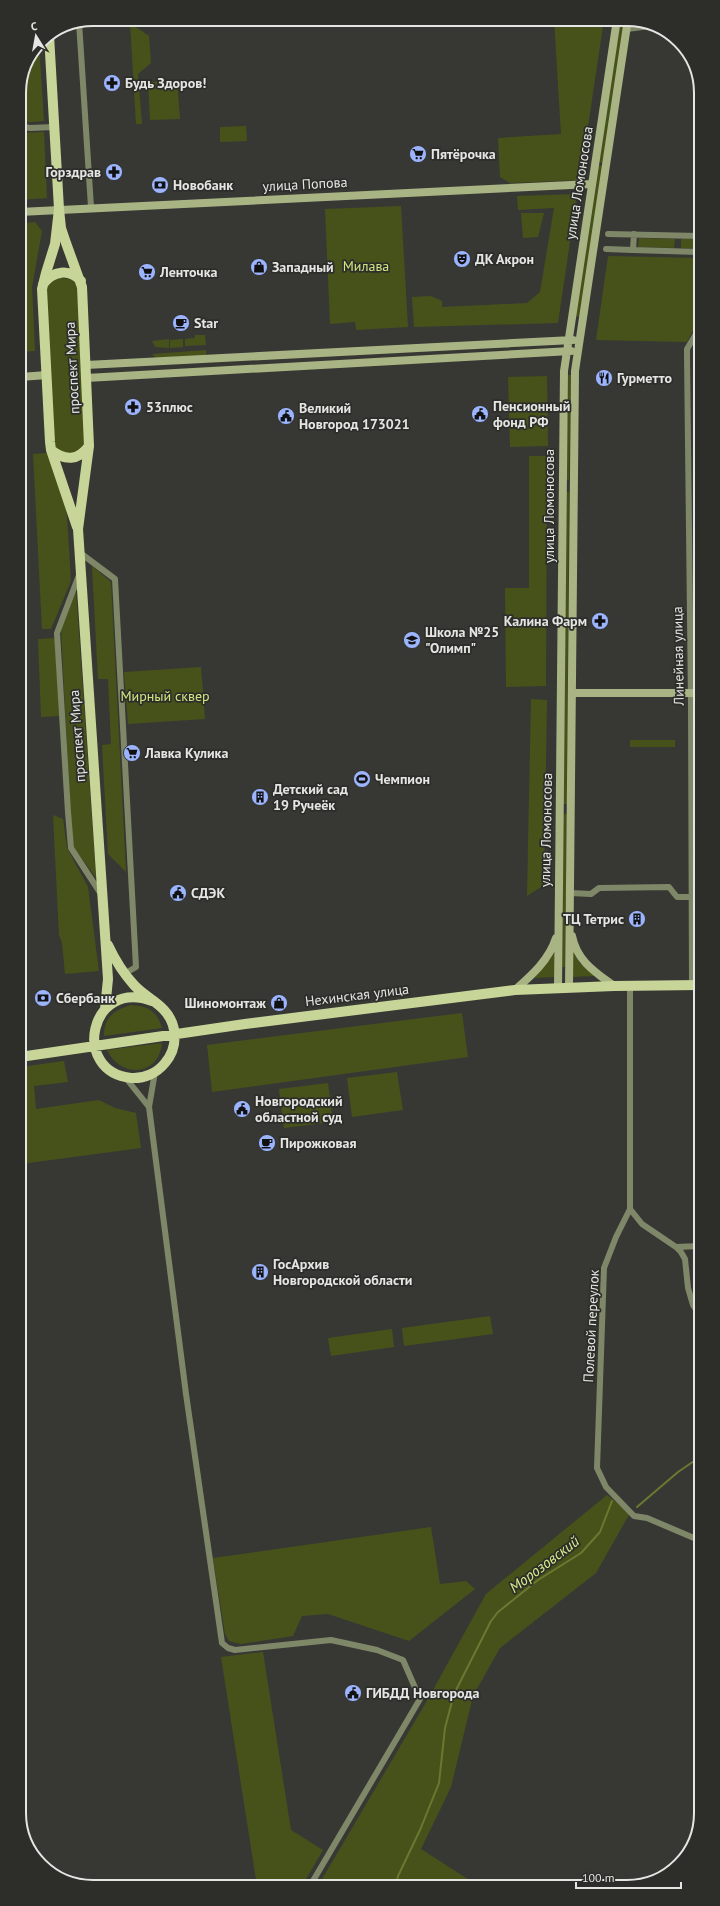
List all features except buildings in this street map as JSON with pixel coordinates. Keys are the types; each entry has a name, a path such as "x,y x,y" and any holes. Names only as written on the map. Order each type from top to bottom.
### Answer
{"main road":[{"name":"улица Ломоносова","path":"558,988 564,371 616,26"},
{"name":"улица Ломоносова","path":"569,987 575,371 627,26"},
{"name":"проспект Мира","path":"50,56 59,209 66,243 81,281 86,365 89,446 78,529 108,979 105,1009 95,1026 94,1046 100,1060 105,1066 111,1071 125,1077 146,1077 155,1072"},
{"name":"улица Попова","path":"26,211 91,207 592,184"},
{"name":"проспект Мира","path":"59,209 55,244 43,284 51,450 78,529"},
{"path":"43,284 50,277 63,272 74,275 81,281"},
{"path":"86,365 580,339"},
{"path":"86,378 578,351"},
{"path":"151,362 152,374"},
{"path":"26,377 47,375"},
{"path":"51,450 59,456 70,459 80,456 89,446"},
{"path":"562,486 573,486"},
{"path":"572,693 694,693"},
{"path":"560,808 570,808"},
{"name":"улица Ломоносова","path":"569,923 573,941 579,956 592,970 614,986"},
{"name":"улица Ломоносова","path":"515,990 536,971 548,955 554,945 558,926"},
{"name":"проспект Мира","path":"106,942 124,974 152,1001 159,1005 170,1018 175,1034"},
{"name":"Нехинская улица","path":"26,1056 175,1034 515,990 630,985 694,985"},
{"path":"105,1009 119,1000 127,998 139,997 152,1001"},
{"path":"155,1072 162,1068 171,1055 175,1042 175,1034"}],"street":[{"path":"79,27 91,207"},
{"path":"627,29 641,27"},
{"path":"26,127 54,127"},
{"path":"608,234 694,236"},
{"path":"633,250 634,234"},
{"path":"606,249 694,252"},
{"name":"Линейная улица","path":"694,338 687,349 687,355 694,651"},
{"path":"79,552 114,579 136,967 124,974"},
{"path":"80,572 57,633 70,848 102,895"},
{"name":"Линейная улица","path":"694,761 692,897 694,941"},
{"path":"570,894 591,894 599,888 669,887 677,897 692,897"},
{"name":"Полевой переулок","path":"630,985 630,1209 616,1237 604,1268 597,1468 606,1487 634,1516 647,1518 694,1538"},
{"path":"155,1072 150,1107 187,1402 222,1643 228,1648 235,1650 331,1640 377,1650 403,1660 420,1699 314,1880"},
{"path":"125,1077 150,1107"},
{"path":"630,1209 642,1224 676,1247 685,1259 688,1288 694,1307"},
{"path":"676,1247 694,1246"}],"green space":[{"path":"130,26 134,26 149,36 151,63 138,74 142,124 136,124"},
{"path":"554,26 603,26 580,180 510,183 500,177 498,138 561,134"},
{"path":"620,26 624,26 603,163 599,162"},
{"path":"37,56 40,56 44,121 26,122 26,88 28,76 33,63"},
{"path":"177,80 180,119 150,120 148,82"},
{"path":"246,126 247,141 220,142 220,127"},
{"path":"44,132 47,198 26,200 26,133"},
{"path":"598,165 603,166 580,317 575,316"},
{"path":"577,194 558,323 414,327 412,297 431,296 442,301 442,307 527,303 540,292 554,208 518,210 517,196"},
{"name":"Милава","path":"401,206 408,327 356,330 355,322 330,324 325,209"},
{"path":"521,213 544,213 538,237 523,238"},
{"path":"35,222 42,231 32,287 35,351 26,352 26,223"},
{"path":"639,238 675,239 674,248 638,247"},
{"path":"681,239 694,239 694,249 681,248"},
{"path":"608,256 694,258 694,329 687,342 596,340"},
{"path":"56,279 71,279 77,285 86,443 84,447 70,455 55,448 46,289"},
{"path":"195,335 205,335 206,345 185,346 185,339 195,338"},
{"path":"169,339 169,348 155,347 152,341"},
{"path":"183,339 183,347 170,348 170,340"},
{"path":"206,350 206,355 156,358 152,354"},
{"path":"568,375 571,375 569,480 566,480"},
{"path":"547,376 548,446 510,447 508,377"},
{"path":"47,453 66,501 71,581 51,629 42,629 33,454"},
{"path":"529,456 547,456 546,686 506,687 505,588 529,588"},
{"path":"566,492 569,492 567,804 563,804"},
{"path":"92,566 111,582 126,872 108,854 102,745 111,744 108,679 98,679"},
{"path":"76,591 96,878 72,845 61,629"},
{"path":"55,638 59,716 41,717 38,639"},
{"name":"Мирный сквер","path":"201,667 205,719 128,724 124,672"},
{"path":"531,699 547,700 544,885 527,896"},
{"path":"630,740 675,740 675,747 630,747"},
{"path":"563,814 567,814 565,967 562,967"},
{"path":"53,815 63,819 67,848 88,887 99,971 65,974 62,943 59,935"},
{"path":"573,951 580,963 595,976 572,977"},
{"path":"554,952 554,977 534,978"},
{"path":"131,1005 151,1010 157,1017 162,1028 104,1036 104,1029 111,1015 120,1009"},
{"path":"462,1013 468,1057 212,1092 207,1045"},
{"path":"162,1043 159,1054 154,1062 139,1070 121,1066 113,1059 107,1050"},
{"path":"64,1061 68,1082 34,1086 36,1109 99,1100 115,1108 136,1113 141,1148 26,1163 26,1066"},
{"path":"397,1072 403,1110 352,1117 347,1078"},
{"path":"328,1083 333,1122 284,1128 279,1089"},
{"path":"490,1316 493,1334 404,1346 402,1328"},
{"path":"392,1329 394,1347 331,1356 328,1338"},
{"path":"607,1495 630,1513 596,1573 500,1648 473,1696 451,1787 421,1849 469,1880 322,1880 428,1699 486,1594"},
{"path":"431,1527 440,1584 466,1581 475,1589 409,1641 328,1614 302,1616 293,1636 241,1644 229,1641 225,1634 213,1558"},
{"path":"263,1652 291,1830 323,1850 306,1880 256,1880 221,1657"}],"waterway":[{"name":"Морозовский","path":"637,1507 678,1472 694,1461"},
{"name":"Морозовский","path":"397,1880 439,1783 445,1728 454,1694 491,1621 498,1612 538,1580 581,1553 600,1532 612,1501"}],"place":[{"name":"Будь Здоров!","path":"112,83"},
{"name":"Пятёрочка","path":"418,154"},
{"name":"Горздрав","path":"114,172"},
{"name":"Новобанк","path":"160,185"},
{"name":"ДК Акрон","path":"462,259"},
{"name":"Западный","path":"259,267"},
{"name":"Ленточка","path":"147,272"},
{"name":"Star","path":"181,323"},
{"name":"Гурметто","path":"604,378"},
{"name":"53плюс","path":"133,407"},
{"name":"Пенсионный фонд РФ","path":"480,414"},
{"name":"Великий Новгород 173021","path":"286,416"},
{"name":"Калина Фарм","path":"600,621"},
{"name":"Школа №25 \"Олимп\"","path":"412,640"},
{"name":"Лавка Кулика","path":"132,753"},
{"name":"Чемпион","path":"362,779"},
{"name":"Детский сад 19 Ручеёк","path":"260,797"},
{"name":"СДЭК","path":"178,893"},
{"name":"ТЦ Тетрис","path":"637,919"},
{"name":"Сбербанк","path":"43,998"},
{"name":"Шиномонтаж","path":"279,1003"},
{"name":"Новгородский областной суд","path":"242,1109"},
{"name":"Пирожковая","path":"267,1143"},
{"name":"ГосАрхив Новгородской области","path":"260,1272"},
{"name":"ГИБДД Новгорода","path":"353,1693"}]}
